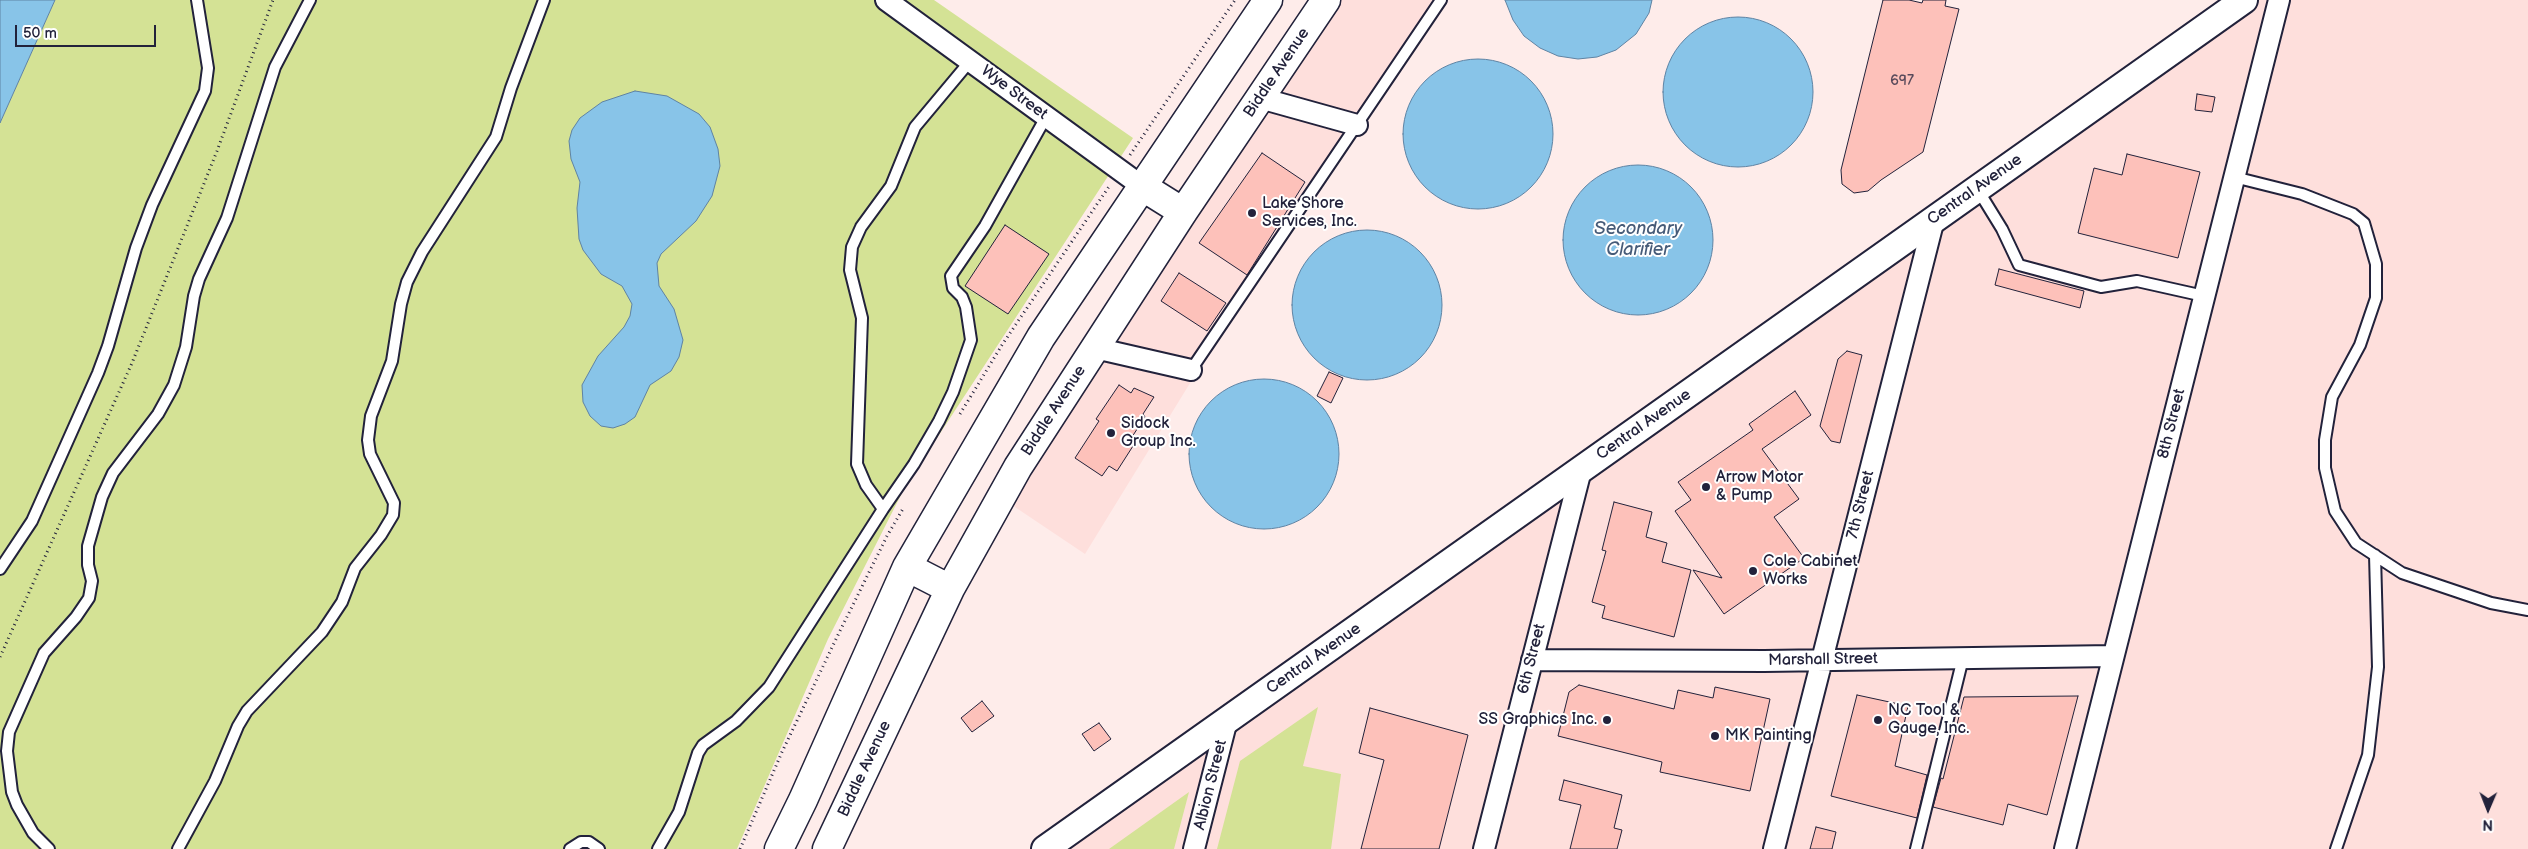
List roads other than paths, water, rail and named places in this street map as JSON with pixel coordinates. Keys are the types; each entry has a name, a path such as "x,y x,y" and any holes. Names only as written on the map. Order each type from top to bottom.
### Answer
{"main road":[{"path":"779,849 803,800 907,567 1041,337 1268,0"},
{"name":"Biddle Avenue","path":"827,849 950,589 1018,467 1183,212 1326,0"},
{"path":"1143,186 1183,212"},
{"path":"907,567 950,589"}],"street":[{"name":"Wye Street","path":"886,0 971,60 1046,118 1143,186"},
{"name":"8th Street","path":"2065,849 2279,0"},
{"name":"Central Avenue","path":"1045,849 2238,2"},
{"path":"1260,98 1357,125"},
{"name":"7th Street","path":"1774,849 1934,219"},
{"path":"1095,348 1191,370"},
{"name":"6th Street","path":"1484,849 1581,470"},
{"name":"Marshall Street","path":"1532,660 1822,660 2113,656"},
{"name":"Albion Street","path":"1194,849 1227,720"}],"lane":[{"path":"0,569 32,521 98,373 108,346 136,248 152,206 205,91 208,68 197,0"},
{"path":"49,849 33,833 16,805 12,792 7,751 9,732 44,653 76,617 89,598 92,581 88,565 88,546 102,497 113,472 158,414 174,385 186,347 194,296 199,279 227,218 275,68 310,0"},
{"path":"178,849 215,782 238,726 247,710 322,632 342,602 355,568 381,535 393,515 394,503 370,454 368,440 371,416 396,347 401,304 407,282 422,252 496,136 511,88 544,0"},
{"path":"1191,370 1441,0"},
{"path":"874,526 878,512 872,494 857,464 862,318 850,270 852,247 861,227 892,186 915,127 971,60"},
{"path":"658,849 679,812 698,753 703,745 736,721 769,687 874,526 883,509 895,494 939,420 956,383 971,340 966,307 962,297 953,288 951,276 985,226 1046,118"},
{"path":"2234,177 2302,194 2354,214 2364,223 2376,264 2376,298 2360,344 2332,397 2325,440 2325,468 2335,511 2356,543 2402,573 2491,603 2528,610"},
{"path":"1978,188 2002,229 2019,266 2101,287 2137,281 2204,296"},
{"path":"872,494 884,499 895,494"},
{"path":"872,494 883,509"},
{"path":"2336,849 2368,755 2378,667 2375,555"},
{"path":"1916,849 1963,658"},
{"path":"570,849 581,842 589,842 600,849"}],"water":[{"path":"0,0 55,0 0,123"},
{"path":"1505,0 1652,0 1649,13 1636,34 1616,50 1597,57 1578,59 1558,56 1540,48 1524,36 1513,20"},
{"path":"1738,17 1767,23 1791,39 1807,63 1813,92 1807,121 1791,145 1767,161 1738,167 1709,161 1685,145 1669,121 1663,92 1669,63 1685,39 1709,23"},
{"path":"1478,59 1493,60 1507,64 1520,71 1531,81 1541,92 1548,105 1552,119 1552,149 1548,163 1541,176 1531,187 1520,197 1507,204 1493,208 1478,209 1463,208 1449,204 1436,197 1425,187 1415,176 1408,163 1404,149 1403,134 1404,119 1408,105 1415,92 1425,81 1436,71 1449,64 1463,60"},
{"path":"635,91 667,96 699,114 710,127 718,149 720,166 712,196 696,221 661,254 657,263 659,286 674,309 683,340 679,357 671,371 650,385 635,417 625,424 613,428 601,426 590,416 583,402 582,385 598,356 624,327 630,316 632,304 622,286 601,274 583,250 579,239 577,208 580,182 571,159 569,141 572,130 580,118 602,102"},
{"name":"Secondary Clarifier","path":"1638,165 1653,166 1667,170 1680,177 1691,187 1701,198 1708,211 1712,225 1712,255 1708,269 1701,282 1691,293 1680,303 1667,310 1653,314 1638,315 1623,314 1609,310 1596,303 1585,293 1575,282 1568,269 1564,255 1563,240 1564,225 1568,211 1575,198 1585,187 1596,177 1609,170 1623,166"},
{"path":"1367,230 1382,231 1396,235 1409,242 1420,252 1430,263 1437,276 1441,290 1441,320 1437,334 1430,347 1420,358 1409,368 1396,375 1382,379 1367,380 1352,379 1338,375 1325,368 1314,358 1304,347 1297,334 1293,320 1292,305 1293,290 1297,276 1304,263 1314,252 1325,242 1338,235 1352,231"},
{"path":"1264,379 1279,380 1293,384 1306,391 1317,401 1327,412 1334,425 1338,439 1338,469 1334,483 1327,496 1317,507 1306,517 1293,524 1279,528 1264,529 1249,528 1235,524 1222,517 1211,507 1201,496 1194,483 1190,469 1189,454 1190,439 1194,425 1201,412 1211,401 1222,391 1235,384 1249,380"}],"place":[{"name":"Lake Shore Services, Inc.","path":"1252,213"},
{"name":"Sidock Group Inc.","path":"1111,433"},
{"name":"Arrow Motor & Pump","path":"1706,487"},
{"name":"Cole Cabinet Works","path":"1753,571"},
{"name":"SS Graphics Inc.","path":"1607,720"},
{"name":"NC Tool & Gauge, Inc.","path":"1878,720"},
{"name":"MK Painting","path":"1715,736"}]}
